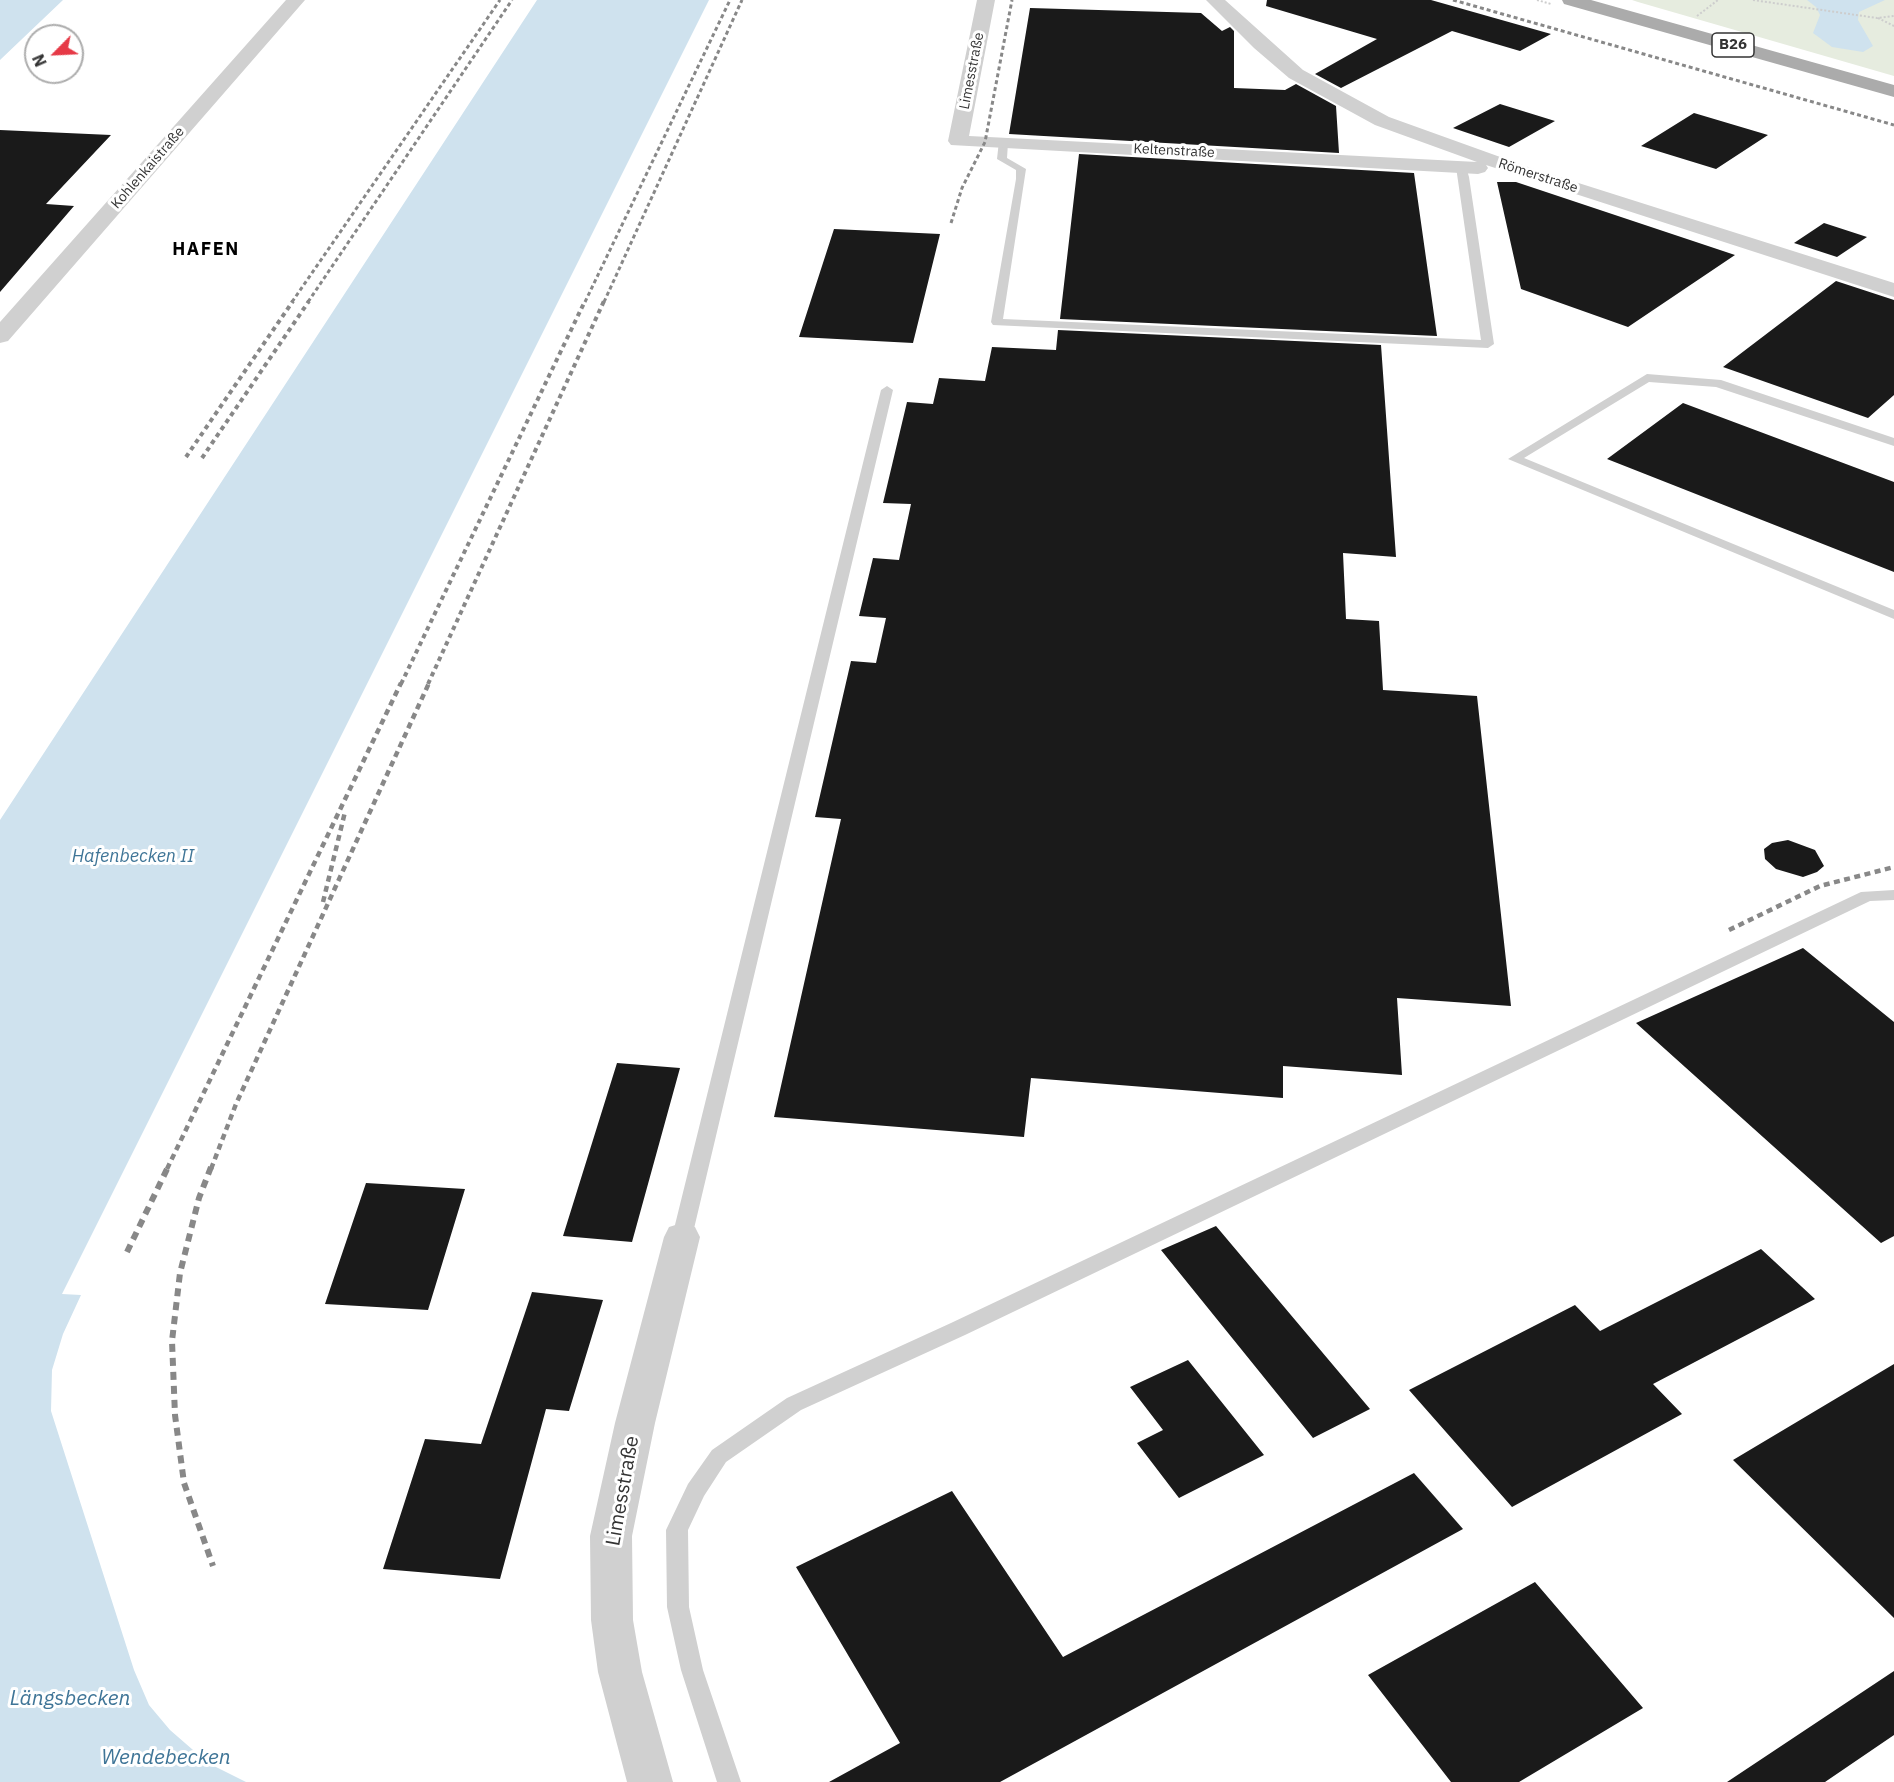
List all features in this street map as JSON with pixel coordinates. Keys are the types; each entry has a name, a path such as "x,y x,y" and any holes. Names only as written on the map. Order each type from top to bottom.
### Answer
{"main road":[{"name":"B26","path":"1571,0 1894,91"},
{"path":"1619,0 1894,78"}],"street":[{"name":"Kohlenkaistraße","path":"0,336 296,0"},
{"name":"Limesstraße","path":"957,145 986,0"},
{"name":"Römerstraße","path":"1215,0 1260,44 1296,74 1338,99 1416,135 1521,171 1894,290"},
{"path":"1390,162 1416,135"},
{"name":"Keltenstraße","path":"957,145 1003,143 1390,162 1521,171"},
{"name":"Limesstraße","path":"650,1782 620,1672 612,1620 611,1536 635,1423 682,1237"}],"lane":[{"path":"1003,143 1002,159 1021,170 1022,179 997,322 1488,344 1461,167"},
{"path":"1894,442 1718,383 1647,378 1514,459 1894,615"},
{"path":"682,1237 887,390"},
{"path":"729,1782 692,1670 678,1607 677,1530 696,1490 719,1456 794,1404 980,1319 1867,897 1894,895"}],"path":[{"path":"1691,20 1718,0"},
{"path":"1754,0 1808,10 1877,18 1894,16"},
{"path":"1877,18 1894,26"}],"shaded area":[{"path":"1632,0 1894,0 1894,76 1638,2"}],"water":[{"path":"0,0 63,0 38,24 24,24 24,37 0,60"},
{"name":"Hafenbecken II","path":"537,0 709,0 62,1294 81,1295 63,1334 52,1370 51,1411 134,1670 149,1705 170,1730 208,1763 246,1782 0,1782 0,820"},
{"path":"1807,0 1885,0 1859,12 1858,20 1873,46 1863,52 1832,47 1813,33 1820,15 1816,7"}],"building":[{"path":"1267,0 1431,0 1551,34 1520,51 1452,31 1341,88 1315,74 1377,39 1266,6"},
{"path":"1030,8 1201,13 1222,31 1230,27 1234,31 1234,88 1285,90 1296,84 1336,106 1339,153 1009,134"},
{"path":"1500,104 1555,121 1509,147 1453,128"},
{"path":"1694,113 1768,135 1716,169 1641,146"},
{"path":"0,130 111,135 46,204 74,206 0,292"},
{"path":"1079,154 1414,173 1437,336 1060,319"},
{"path":"1497,182 1516,182 1735,255 1628,327 1521,289"},
{"path":"1824,223 1867,237 1837,257 1794,243"},
{"path":"834,229 940,234 913,343 799,337"},
{"path":"1836,281 1894,300 1894,395 1868,418 1723,367"},
{"path":"1058,330 1381,345 1396,557 1343,553 1346,619 1379,621 1383,690 1477,696 1511,1006 1397,998 1402,1075 1283,1066 1283,1098 1031,1078 1024,1137 774,1117 841,819 815,817 851,661 876,663 886,618 859,616 873,558 899,560 911,504 883,503 907,402 933,404 939,378 985,381 992,347 1056,350"},
{"path":"1683,403 1894,482 1894,572 1607,459"},
{"path":"1788,840 1815,850 1824,866 1817,872 1803,877 1776,869 1765,859 1764,849 1772,843"},
{"path":"1803,948 1894,1022 1894,1236 1881,1243 1636,1023"},
{"path":"617,1063 680,1068 632,1242 563,1236"},
{"path":"366,1183 465,1189 428,1310 325,1304"},
{"path":"1216,1226 1370,1409 1313,1438 1161,1250"},
{"path":"1761,1249 1815,1299 1653,1384 1682,1414 1512,1507 1409,1390 1575,1305 1600,1331"},
{"path":"532,1292 603,1300 569,1411 546,1409 500,1579 383,1569 425,1439 481,1444"},
{"path":"1188,1360 1264,1455 1179,1498 1137,1443 1163,1430 1130,1387"},
{"path":"1894,1364 1894,1618 1733,1460"},
{"path":"1414,1473 1463,1529 1000,1782 829,1782 900,1743 796,1567 952,1491 1063,1657"},
{"path":"1535,1582 1643,1708 1519,1782 1451,1782 1368,1675"},
{"path":"1894,1671 1894,1735 1825,1782 1727,1782"}],"railway":[{"path":"292,302 500,0"},
{"path":"308,302 512,0"},
{"path":"585,302 730,0"},
{"path":"604,302 742,0"},
{"path":"951,223 962,188 985,142 1012,0"},
{"path":"1453,0 1894,125"},
{"path":"186,457 293,301"},
{"path":"202,458 309,301"},
{"path":"401,684 585,301"},
{"path":"428,684 604,301"},
{"path":"167,1169 401,683"},
{"path":"211,1169 236,1104 429,683"},
{"path":"323,902 345,812"},
{"path":"1729,930 1820,886 1894,867"},
{"path":"127,1252 168,1167"},
{"path":"211,1167 199,1198 180,1273 172,1341 175,1415 184,1483 213,1566"}],"district":[{"name":"HAFEN","path":"206,250"}],"water label":[{"name":"Längsbecken","path":"70,1699"},
{"name":"Wendebecken","path":"166,1758"}]}
